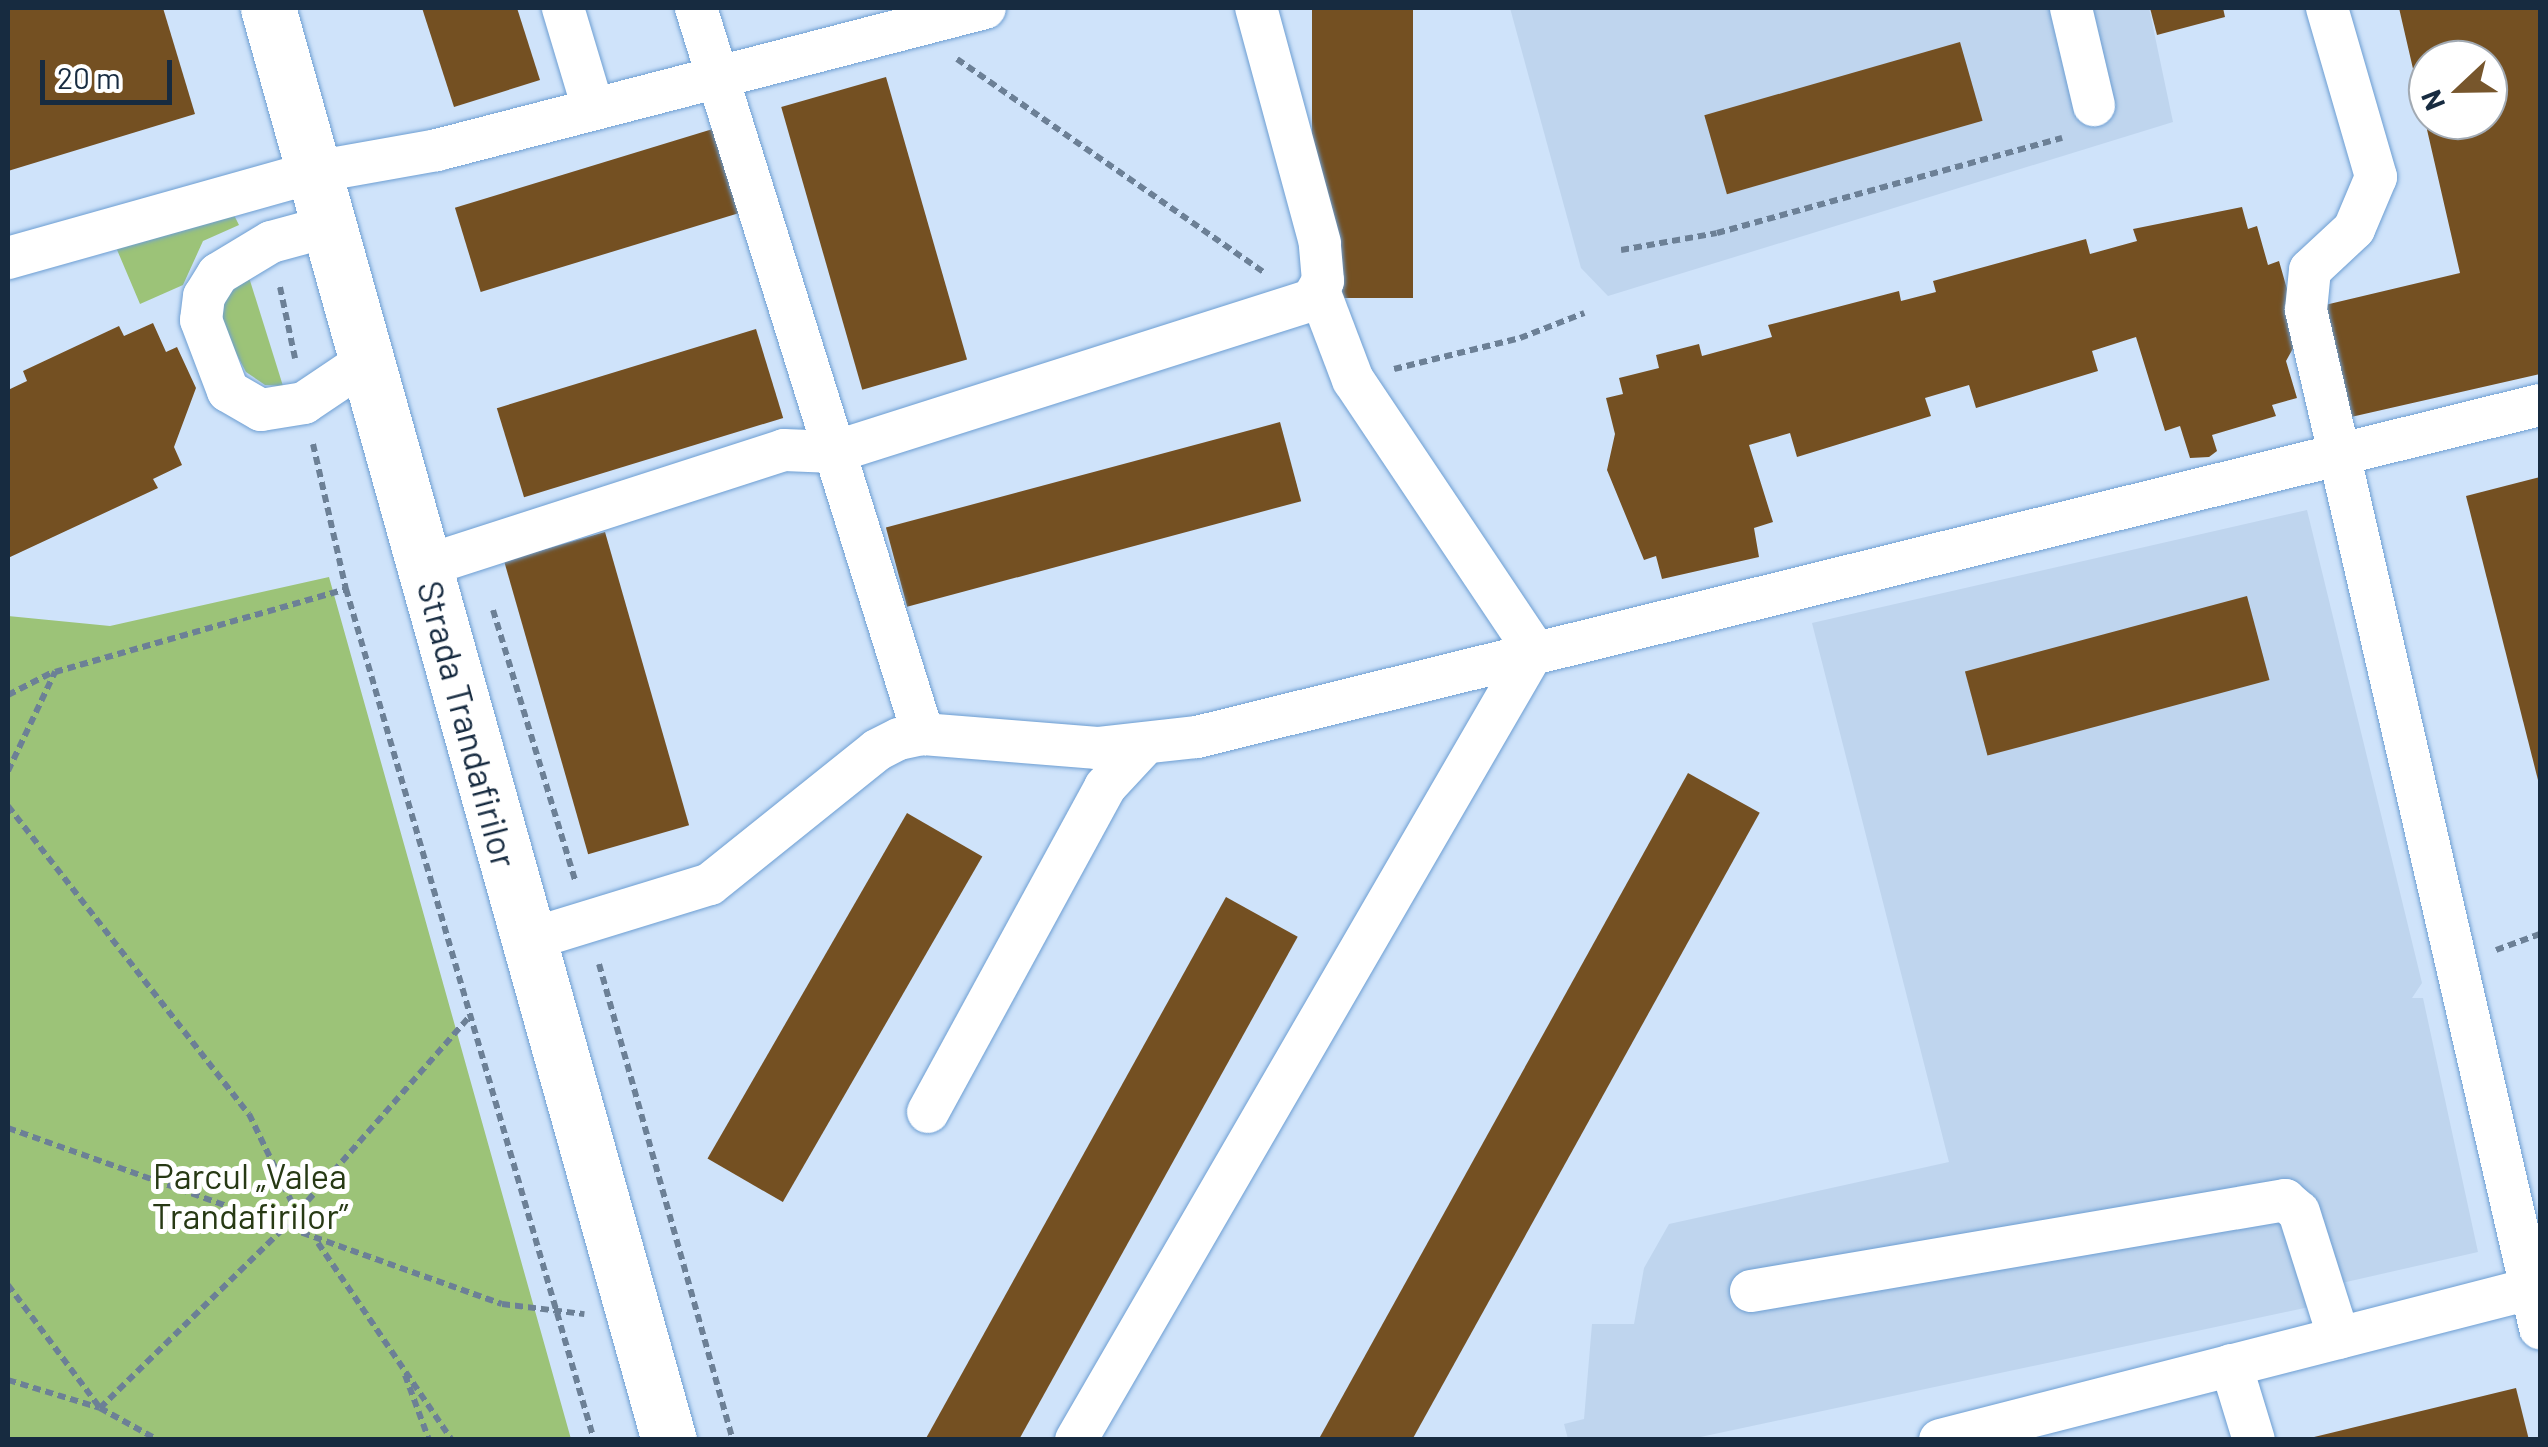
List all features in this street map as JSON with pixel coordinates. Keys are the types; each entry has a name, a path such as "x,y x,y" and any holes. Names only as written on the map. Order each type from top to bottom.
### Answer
{"main road":[{"name":"Strada Trandafirilor","path":"268,8 368,360 450,558 528,940 669,1440"}],"lane":[{"path":"696,8 923,734"},
{"path":"8,258 314,172 436,150 985,8"},
{"path":"1256,8 1320,243 1320,293 1353,380 1534,650"},
{"path":"2071,8 2094,106"},
{"path":"1940,1440 2338,1338 2535,1308 2373,585 2335,456 2306,310 2310,270 2354,229 2376,177 2327,8"},
{"path":"574,15 593,108"},
{"path":"330,226 271,242 218,274 204,296 201,320 216,368 239,402 261,410 304,404 368,360"},
{"path":"450,558 784,450 834,452 1320,293"},
{"path":"528,940 710,884 877,750 923,734 1029,747 1144,745 2540,405"},
{"path":"1076,1440 1534,650"},
{"path":"928,1112 1105,786 1144,745"},
{"path":"1751,1290 2285,1200 2299,1212 2338,1338"},
{"path":"2231,1365 2254,1440"}],"path":[{"path":"910,27 1264,273 1320,293"},
{"path":"1622,250 1717,233 2062,138"},
{"path":"271,242 346,589 594,1440"},
{"path":"1346,357 1382,370 1416,368 1584,314"},
{"path":"450,558 587,922 732,1440"},
{"path":"8,695 54,672 346,589"},
{"path":"8,771 54,672"},
{"path":"8,806 249,1114 297,1213"},
{"path":"100,1408 282,1230 472,1014"},
{"path":"8,1128 282,1230 502,1304 559,1316 694,1304"},
{"path":"317,1242 452,1440"},
{"path":"8,1284 100,1408"},
{"path":"401,1364 429,1440"},
{"path":"8,1380 100,1408 158,1440"}],"shaded area":[{"path":"1510,8 2149,8 2173,122 1608,296 1581,268"},
{"path":"2307,510 2422,983 2412,998 2423,998 2478,1252 2333,1285 2337,1301 1691,1439 1568,1439 1564,1424 1584,1419 1592,1324 1634,1324 1644,1268 1669,1224 1949,1162 1812,623"}],"green space":[{"path":"232,211 239,225 203,241 183,285 140,304 115,245"},
{"path":"247,271 283,386 265,385 246,372 222,327 224,298"},
{"name":"Parcul „Valea Trandafirilor”","path":"329,577 571,1439 8,1439 8,616 110,626"}],"building":[{"path":"8,8 163,8 195,114 8,171"},
{"path":"422,8 517,8 540,80 454,107"},
{"path":"1312,8 1413,8 1413,298 1312,298"},
{"path":"2150,8 2223,8 2225,17 2157,35"},
{"path":"2399,8 2540,8 2540,374 2351,417 2325,305 2460,273 2429,140 2508,140 2508,40 2408,40 2408,47"},
{"path":"1960,42 1983,121 1727,194 1704,115"},
{"path":"886,77 967,360 862,390 781,107"},
{"path":"716,128 742,212 481,292 455,208"},
{"path":"2242,207 2248,229 2257,226 2268,265 2279,261 2295,317 2296,343 2286,361 2297,398 2272,405 2276,416 2212,435 2217,451 2209,457 2190,458 2180,426 2165,431 2136,337 2092,351 2098,371 1976,408 1969,385 1925,398 1931,416 1797,457 1790,433 1749,445 1773,522 1754,528 1759,557 1662,579 1656,556 1644,560 1607,470 1615,434 1606,398 1623,394 1619,378 1659,368 1656,355 1699,344 1702,356 1772,337 1768,325 1899,291 1901,301 1936,292 1933,281 2086,239 2090,254 2137,241 2133,229"},
{"path":"153,323 166,352 177,347 196,388 174,447 182,465 153,479 158,488 8,558 8,390 27,381 23,371 119,326 124,336"},
{"path":"756,329 783,418 524,497 497,408"},
{"path":"1280,422 1301,501 907,607 886,528"},
{"path":"2540,477 2540,784 2539,784 2466,496"},
{"path":"605,532 689,825 588,854 504,561"},
{"path":"2247,596 2270,680 1987,756 1965,672"},
{"path":"1688,773 1760,813 1412,1440 1320,1438"},
{"path":"907,813 982,856 783,1202 708,1159"},
{"path":"1226,897 1298,937 1019,1440 926,1438"},
{"path":"2516,1388 2529,1440 2310,1440 2310,1438"}]}
